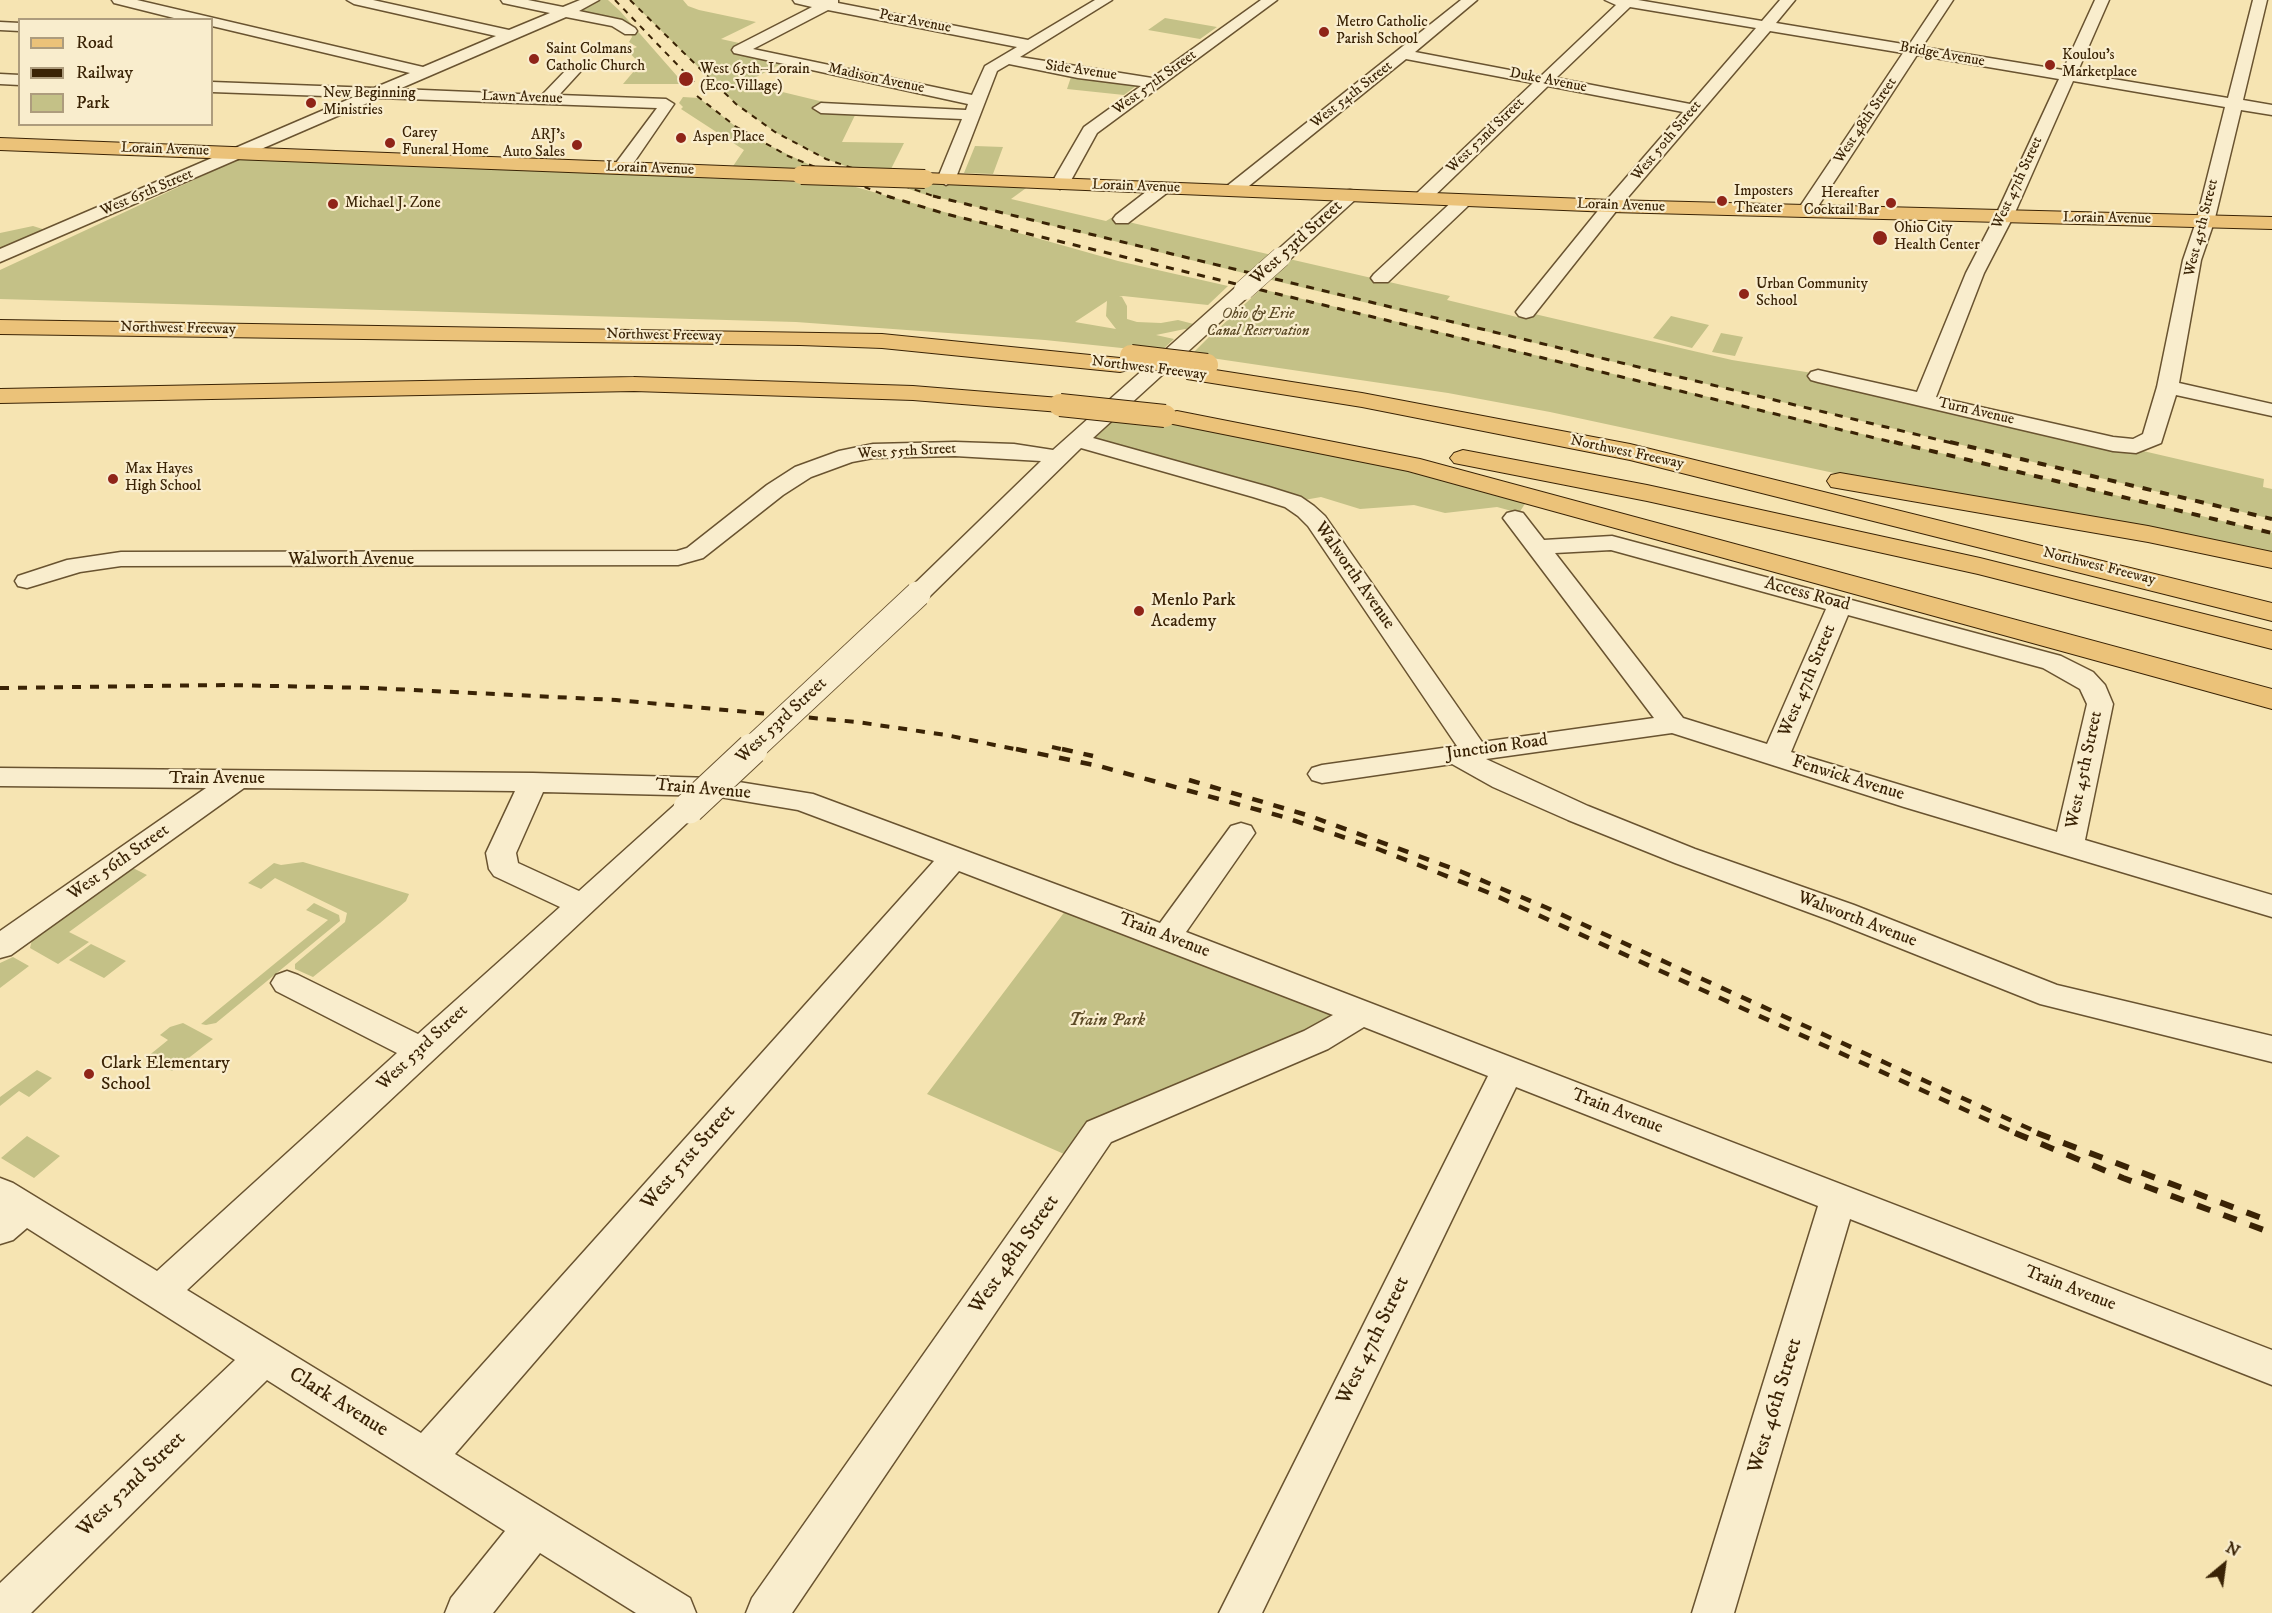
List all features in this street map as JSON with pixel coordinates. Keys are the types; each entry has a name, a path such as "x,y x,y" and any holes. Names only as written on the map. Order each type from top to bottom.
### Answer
{"main road":[{"name":"Lorain Avenue","path":"0,144 1233,190 1463,201 2272,223"},
{"name":"Northwest Freeway","path":"0,327 800,338 1125,360 1201,370 1630,452 2272,612"},
{"path":"1201,370 1493,408 1654,440 1828,479 2137,532 2272,560"},
{"name":"Northwest Freeway","path":"0,396 634,384 889,392 1060,405 1361,441 1647,493 1980,566 2272,640"},
{"path":"1171,417 1411,464 2272,699"}],"street":[{"path":"119,0 194,18"},
{"path":"354,0 510,35"},
{"path":"508,0 616,23 630,31"},
{"name":"West 65th Street","path":"0,256 592,0"},
{"name":"Pear Avenue","path":"800,0 831,3 1030,45"},
{"name":"West 57th Street","path":"1060,184 1090,130 1270,0"},
{"name":"West 54th Street","path":"1233,190 1470,0"},
{"name":"West 50th Street","path":"1526,312 1611,206 1788,0"},
{"name":"West 48th Street","path":"1806,211 1946,0"},
{"name":"West 47th Street","path":"1924,400 1971,282 2004,217 2102,0"},
{"name":"West 45th Street","path":"2136,446 2153,438 2168,387 2192,260 2205,222 2260,0"},
{"name":"Bridge Avenue","path":"1622,1 2272,110"},
{"name":"West 52nd Street","path":"1422,198 1544,81 1622,1"},
{"path":"1077,2 1101,3"},
{"name":"Madison Avenue","path":"831,3 739,50 975,108"},
{"path":"935,179 975,108 990,69 1101,3"},
{"path":"213,22 424,72"},
{"path":"0,26 18,27"},
{"name":"Duke Avenue","path":"1402,54 1694,109"},
{"name":"Side Avenue","path":"1006,59 1078,73 1155,83"},
{"path":"547,99 572,72"},
{"path":"0,79 18,80"},
{"name":"Lawn Avenue","path":"213,87 666,104 665,109 622,167"},
{"path":"821,108 975,108"},
{"path":"1122,219 1162,188"},
{"name":"West 53rd Street","path":"159,1292 421,1050 689,808 918,594 1058,457 1350,195"},
{"name":"West 52nd Street","path":"1382,278 1463,201"},
{"name":"Turn Avenue","path":"1818,376 2113,444 2136,446"},
{"path":"2168,387 2272,410"},
{"name":"Walworth Avenue","path":"1077,440 1261,492 1293,502 1306,511 1317,521 1464,753 1503,780 1685,856 1843,913 2051,996 2272,1049"},
{"name":"West 55th Street","path":"678,558 694,553 775,490 803,472 847,456 873,451 955,449 1014,451 1058,457"},
{"path":"1515,518 1672,724"},
{"name":"Access Road","path":"1539,548 1612,543 2052,662 2071,672"},
{"name":"Walworth Avenue","path":"27,581 76,565 121,559 678,558"},
{"name":"West 47th Street","path":"1776,756 1840,604"},
{"name":"West 45th Street","path":"2070,845 2100,704 2092,686 2071,672"},
{"name":"Junction Road","path":"1322,774 1672,724"},
{"name":"Fenwick Avenue","path":"1672,724 2272,906"},
{"name":"Train Avenue","path":"0,777 533,782 714,787 803,801 1166,937 2272,1368"},
{"name":"West 56th Street","path":"0,947 238,779"},
{"path":"533,782 501,854 504,869 581,904"},
{"path":"1166,937 1241,833"},
{"name":"West 51st Street","path":"425,1458 953,858"},
{"path":"287,983 421,1050"},
{"name":"West 48th Street","path":"767,1613 1099,1132 1316,1040 1361,1014"},
{"name":"West 47th Street","path":"1240,1613 1508,1070"},
{"name":"West 46th Street","path":"1713,1613 1838,1198"},
{"name":"Clark Avenue","path":"8,1210 159,1292 675,1613"},
{"name":"West 52nd Street","path":"0,1612 264,1357"},
{"path":"466,1613 536,1525"}],"green space":[{"path":"592,0 608,0 684,84 623,84 640,64 628,51 637,47 629,42 632,37 630,31 564,12"},
{"path":"630,0 683,0 688,6 699,10 756,22 721,39 748,45 740,49 789,60 754,78 770,89 828,103 836,108 858,109 842,142 904,143 887,177 1033,183 1011,199 1106,221 1111,218 1450,296 1447,300 1521,318 1526,312 1732,360 1911,389 1828,378 2264,479 2263,487 2272,489 2272,519 1284,283 920,193 826,159 775,132 736,104"},
{"path":"1165,18 1217,27 1200,39 1148,30"},
{"path":"1071,77 1140,83 1124,95 1067,89"},
{"path":"683,97 699,98 735,126 764,143 833,176 729,172 744,150 681,109 683,107 679,103"},
{"path":"975,146 1003,147 993,174 964,173"},
{"name":"Ohio & Erie Canal Reservation","path":"241,158 845,184 1118,261 1228,286 1208,305 1123,296 1119,297 1122,297 1127,306 1127,319 1137,322 1161,323 1178,320 1217,330 1261,289 2272,533 2272,556 2155,527 1876,482 1550,412 1448,393 1191,355 1211,335 1185,329 1156,335 1174,339 1160,352 1045,340 796,322 0,299 0,270","holes":["1107,301 1106,316 1116,329 1075,322"]},
{"path":"33,226 55,233 0,256 0,233"},
{"path":"1671,316 1709,325 1692,348 1653,338"},
{"path":"1721,333 1743,337 1735,356 1712,352"},
{"path":"1111,410 1177,418 1530,496 1519,513 1497,507 1445,513 1414,505 1360,509 1321,497 1293,502 1077,440"},
{"path":"303,862 409,894 406,901 313,977 295,969 295,964 345,922 347,913 275,878 261,889 248,883 274,863 281,865"},
{"path":"133,868 147,875 69,932 89,942 58,964 30,948 32,940"},
{"name":"Train Park","path":"1072,902 1361,1014 1099,1132 1080,1161 927,1094"},
{"path":"314,903 339,915 340,921 216,1023 201,1024 328,920 306,910"},
{"path":"91,944 126,961 104,978 69,960"},
{"path":"13,957 29,966 0,988 0,963"},
{"path":"183,1023 213,1039 172,1071 147,1057 168,1040 160,1035 170,1027"},
{"path":"37,1070 52,1078 29,1097 19,1091 0,1106 0,1097"},
{"path":"27,1136 60,1156 34,1178 1,1158"}],"railway":[{"path":"615,0 695,83"},
{"path":"630,0 736,104 775,132 826,159 934,196"},
{"path":"697,96 735,126 788,156 887,196"},
{"path":"887,196 946,214 1900,444"},
{"path":"887,196 892,198"},
{"path":"934,196 1956,444"},
{"path":"934,196 939,198"},
{"path":"1894,442 2272,533"},
{"path":"1950,442 2272,519"},
{"path":"0,688 226,685 372,688 616,700 857,722 946,735 1024,751"},
{"path":"1052,747 1069,751"},
{"path":"1016,749 1099,766 1284,817 1378,849 1492,894 2018,1134"},
{"path":"1062,749 1093,756"},
{"path":"1189,780 1310,816 1462,872 1545,907 2041,1134"},
{"path":"2015,1133 2123,1178 2272,1233"},
{"path":"2037,1133 2272,1222"}],"place":[{"name":"Metro Catholic Parish School","path":"1324,32"},
{"name":"Saint Colmans Catholic Church","path":"534,59"},
{"name":"Koulou's Marketplace","path":"2050,65"},
{"name":"West 65th–Lorain (Eco-Village)","path":"686,79"},
{"name":"New Beginning Ministries","path":"311,103"},
{"name":"Aspen Place","path":"681,138"},
{"name":"Carey Funeral Home","path":"390,143"},
{"name":"ARJ's Auto Sales","path":"577,145"},
{"name":"Imposters Theater","path":"1722,201"},
{"name":"Hereafter Cocktail Bar","path":"1891,203"},
{"name":"Michael J. Zone","path":"333,204"},
{"name":"Ohio City Health Center","path":"1880,238"},
{"name":"Urban Community School","path":"1744,294"},
{"name":"Max Hayes High School","path":"113,479"},
{"name":"Menlo Park Academy","path":"1139,611"},
{"name":"Clark Elementary School","path":"89,1074"}]}
